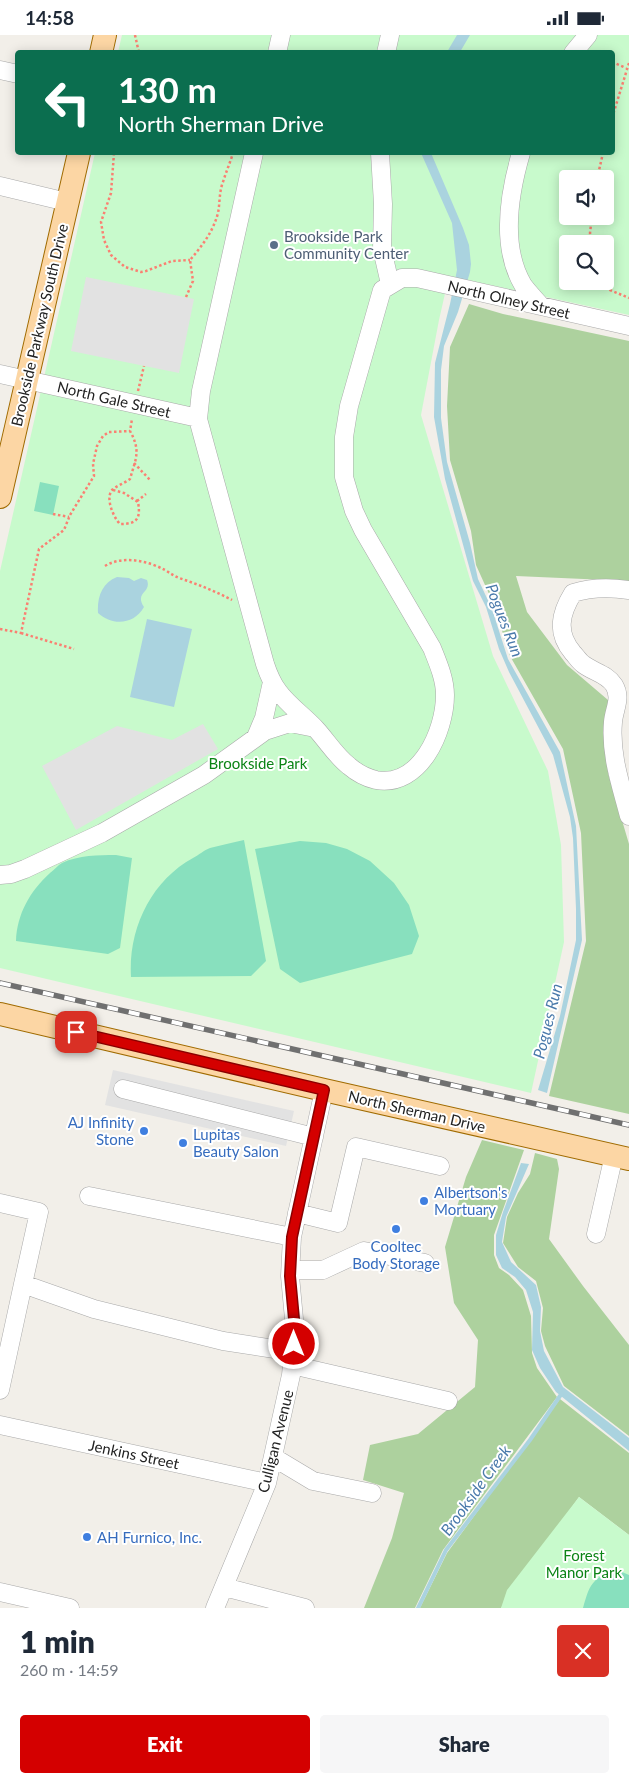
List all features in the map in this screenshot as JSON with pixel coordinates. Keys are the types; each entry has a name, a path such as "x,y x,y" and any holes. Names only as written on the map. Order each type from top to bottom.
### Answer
{"main road":[{"path":"102,50 105,35"},
{"name":"Brookside Parkway South Drive","path":"0,497 78,155"},
{"name":"North Sherman Drive","path":"0,1014 621,1157"}],"street":[{"path":"278,50 281,35"},
{"path":"387,50 390,35"},
{"path":"576,50 588,35"},
{"path":"0,70 15,73"},
{"path":"254,155 201,391 198,418 202,441 249,609 272,682 279,693 315,728 348,766 375,780 389,780 403,776 414,769 423,759 440,728 445,694 440,667 432,648 363,530 354,511 344,477 344,437 349,406 377,303 382,290 390,284 382,249 383,204 380,155"},
{"path":"521,155 508,223 510,240 513,257 523,285 540,306"},
{"path":"0,187 67,202"},
{"name":"North Olney Street","path":"390,284 402,278 417,278 629,326"},
{"name":"North Gale Street","path":"0,374 198,418"},
{"path":"629,590 611,587 589,588 573,593 565,607 561,626 564,643 582,664 603,675 624,695 613,722 614,761 629,816"},
{"path":"256,737 264,718 272,682"},
{"path":"0,875 11,874 25,869 102,833 204,775 265,731 290,723 315,728"},
{"path":"123,1089 314,1137"},
{"name":"Culligan Avenue","path":"215,1608 267,1483 273,1457 293,1359 292,1237 324,1090"},
{"path":"296,1213 338,1223 356,1147 440,1166"},
{"path":"596,1234 621,1157"},
{"path":"89,1195 292,1237"},
{"path":"0,1203 39,1212 0,1390"},
{"path":"291,1270 323,1270 364,1251 425,1263"},
{"path":"23,1284 94,1309 293,1359 448,1401"},
{"name":"Jenkins Street","path":"0,1425 267,1483"},
{"path":"273,1457 313,1481 372,1493"},
{"path":"224,1587 305,1608"},
{"path":"0,1592 70,1608"}],"path":[{"path":"135,35 138,50"},
{"path":"615,63 626,68"},
{"path":"615,106 629,63"},
{"path":"114,155 111,193 100,222 104,239 111,255 126,267 141,272 172,261 190,260 205,243 212,231 217,215 222,183 233,155"},
{"path":"599,170 603,155"},
{"path":"186,297 193,281 190,260"},
{"path":"612,290 629,298"},
{"path":"113,490 124,493 137,501 140,513 138,519 130,524 120,524 113,517 109,498 113,490 130,479 137,443 130,431 144,366"},
{"path":"21,633 40,549 64,530 69,517 94,476 93,464 97,446 103,436 110,432 130,431"},
{"path":"134,463 151,481"},
{"path":"137,501 146,494"},
{"path":"53,514 69,517"},
{"path":"105,566 111,563 139,561 213,590 249,609"},
{"path":"0,629 21,633 74,649"}],"green space":[{"name":"Brookside Park","path":"122,35 629,35 629,315 449,276 421,415 493,656 548,771 561,845 564,942 531,1093 0,968 0,571 95,155 615,155 615,50 118,50"},
{"path":"469,304 503,314 629,341 629,581 516,576 527,612 567,665 608,700 608,773 629,844 629,1114 549,1096 586,941 581,833 563,749 510,656 494,605 476,565 471,531 450,460 447,406 450,347"},
{"path":"40,482 59,486 53,515 34,511"},
{"path":"244,840 266,961 251,976 131,977 131,959 138,924 154,893 178,868 208,849"},
{"path":"300,841 326,843 347,849 370,861 394,883 409,905 419,936 412,954 300,983 280,969 255,849"},
{"path":"116,855 132,858 120,948 108,954 16,941 22,912 31,895 36,887 58,866 68,860 82,857"},
{"path":"482,1140 524,1150 494,1235 494,1255 499,1268 509,1275 523,1290 531,1316 532,1353 537,1368 557,1397 443,1550 415,1608 364,1608 392,1538 404,1493 363,1480 370,1445 418,1434 475,1387 478,1340 454,1303 445,1247 466,1177"},
{"path":"535,1153 557,1159 559,1169 549,1239 629,1345 629,1436 564,1386 545,1346 541,1331 543,1308 536,1281 518,1267 503,1243 507,1217 518,1193 530,1174"},
{"path":"560,1399 629,1453 629,1535 579,1497 501,1608 420,1608 447,1553"},
{"name":"Forest Manor Park","path":"579,1497 629,1535 629,1608 501,1608 507,1590"},
{"path":"615,1569 629,1575 629,1608 583,1608 590,1588 596,1580"}],"shaded area":[{"path":"86,277 194,299 179,373 71,351"},
{"path":"203,724 218,749 76,830 42,766 117,726 172,740"},
{"path":"113,1070 294,1111 286,1146 105,1105"}],"water":[{"path":"457,35 470,35 461,50 448,50"},
{"path":"422,155 432,155 463,228 469,245 471,264 458,312 444,346 441,370 441,418 447,462 478,579 492,609 508,659 560,752 576,826 582,940 547,1093 538,1090 560,1016 576,940 573,838 570,817 553,755 509,672 499,649 486,607 473,581 445,479 434,417 435,363 457,270 452,223"},
{"path":"117,577 129,578 134,581 141,578 147,580 148,584 141,598 144,607 140,613 122,622 110,620 98,613 98,601 104,587"},
{"path":"147,619 192,629 174,707 130,697"},
{"path":"521,1163 529,1164 506,1217 502,1242 511,1262 536,1285 541,1307 540,1331 544,1351 563,1387 629,1438 629,1451 556,1392 540,1368 532,1350 533,1312 526,1290 515,1277 502,1268 496,1255 496,1235"}],"waterway":[{"name":"Brookside Creek","path":"418,1608 446,1550 530,1440 562,1393"}],"railway":[{"path":"0,983 629,1125"}],"place":[{"name":"Brookside Park Community Center","path":"274,245"},
{"name":"AJ Infinity Stone","path":"144,1131"},
{"name":"Lupitas Beauty Salon","path":"183,1143"},
{"name":"Albertson's Mortuary","path":"424,1201"},
{"name":"Cooltec Body Storage","path":"396,1229"},
{"name":"AH Furnico, Inc.","path":"87,1537"}],"route":[{"path":"76,1032 324,1090 293,1227 290,1276 294,1344"}],"water label":[{"name":"Pogues Run","path":"505,620"},
{"name":"Pogues Run","path":"547,1021"}]}
